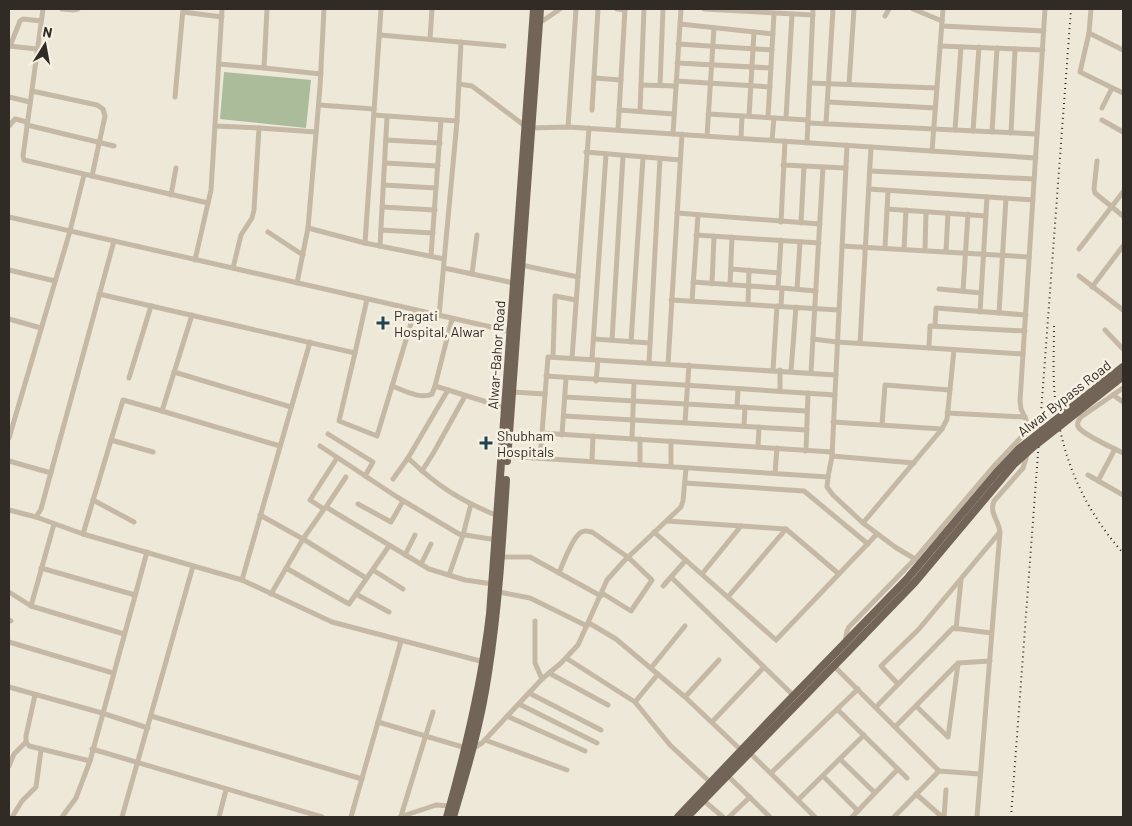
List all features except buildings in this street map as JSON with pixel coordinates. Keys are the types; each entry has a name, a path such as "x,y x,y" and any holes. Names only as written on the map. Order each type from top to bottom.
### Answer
{"main road":[{"name":"Alwar-Bahor Road","path":"453,817 488,675 499,592 506,408 521,265 534,9"},
{"name":"Alwar-Bahor Road","path":"446,817 469,748 484,662 512,392 514,282 540,9"},
{"name":"Alwar Bypass Road","path":"858,635 997,472 1019,449 1123,367"},
{"path":"678,817 833,665 858,635 915,582 1024,454 1123,376"},
{"path":"687,817 727,775 794,696 845,642 858,635"}],"street":[{"path":"43,9 27,123 24,160 208,203"},
{"path":"62,9 78,9"},
{"path":"195,260 211,190 222,9"},
{"path":"264,68 268,9"},
{"path":"298,283 308,228 319,105 324,9"},
{"path":"365,243 381,9"},
{"path":"430,39 432,9"},
{"path":"538,24 560,9"},
{"path":"568,127 576,9"},
{"path":"592,110 598,9"},
{"path":"616,9 625,9 618,130"},
{"path":"640,111 644,9"},
{"path":"660,86 663,9"},
{"path":"673,134 681,9"},
{"path":"704,9 774,14 813,12 807,143"},
{"path":"826,123 833,9"},
{"path":"849,84 854,9"},
{"path":"886,16 889,9"},
{"path":"913,9 942,24 1044,30"},
{"path":"932,151 943,9"},
{"path":"977,817 1000,532 1000,527 992,512 992,506 994,501 1025,464 1030,428 1021,409 1019,391 1025,332 1045,9"},
{"path":"1091,9 1089,33 1080,72 1123,93"},
{"path":"175,97 183,10 222,17"},
{"path":"772,140 770,87 774,14"},
{"path":"786,118 792,14"},
{"path":"37,49 9,46 20,21 24,19 41,21"},
{"path":"680,24 773,34"},
{"path":"707,136 714,28"},
{"path":"749,116 754,32"},
{"path":"1089,33 1123,50"},
{"path":"380,35 504,46"},
{"path":"439,316 457,121 461,42"},
{"path":"678,44 772,50"},
{"path":"940,46 1043,50"},
{"path":"955,130 961,47"},
{"path":"973,131 979,48"},
{"path":"992,132 997,48"},
{"path":"1011,133 1016,49"},
{"path":"677,63 771,68"},
{"path":"219,64 321,74"},
{"path":"594,78 621,80"},
{"path":"641,85 660,86 676,83 710,83 770,87"},
{"path":"810,83 937,88"},
{"path":"459,84 472,86 528,127 589,128 1036,158"},
{"path":"1102,108 1112,88"},
{"path":"32,91 98,105 103,109 105,116 92,176"},
{"path":"9,97 30,102"},
{"path":"828,102 935,108"},
{"path":"319,105 374,112 388,117 457,121"},
{"path":"619,110 674,114"},
{"path":"708,114 786,118 826,123 1037,134"},
{"path":"741,138 742,116"},
{"path":"380,246 388,117"},
{"path":"9,126 15,119 114,146"},
{"path":"431,256 441,120"},
{"path":"1102,120 1123,132"},
{"path":"215,126 316,132"},
{"path":"233,268 242,235 252,218 254,210 259,128"},
{"path":"572,358 589,128"},
{"path":"668,364 682,134"},
{"path":"386,140 440,143"},
{"path":"781,222 785,141"},
{"path":"847,145 832,454 827,487 863,523 915,560"},
{"path":"860,343 867,247 871,147"},
{"path":"586,152 660,160 680,160"},
{"path":"596,381 594,339 606,154"},
{"path":"612,340 623,156"},
{"path":"631,342 643,158"},
{"path":"649,362 660,160"},
{"path":"1097,160 1095,193 1123,216"},
{"path":"385,163 438,166"},
{"path":"783,165 846,168"},
{"path":"802,223 804,166"},
{"path":"811,372 823,167"},
{"path":"171,195 176,168"},
{"path":"870,171 1034,179"},
{"path":"9,438 70,231 84,175"},
{"path":"384,185 436,188"},
{"path":"869,190 1033,200"},
{"path":"885,248 888,191"},
{"path":"1079,249 1123,192"},
{"path":"980,312 987,197"},
{"path":"999,313 1006,198"},
{"path":"382,207 435,210"},
{"path":"887,209 986,216"},
{"path":"904,249 906,210"},
{"path":"925,250 926,212"},
{"path":"677,213 820,224"},
{"path":"946,251 948,213"},
{"path":"963,291 968,214"},
{"path":"692,301 698,215"},
{"path":"9,217 514,332"},
{"path":"308,228 365,243 444,259"},
{"path":"381,230 433,233"},
{"path":"268,232 303,255"},
{"path":"472,274 477,235"},
{"path":"696,235 818,243"},
{"path":"712,284 714,236"},
{"path":"730,285 732,237"},
{"path":"693,282 778,288 781,240"},
{"path":"36,517 42,509 114,241"},
{"path":"797,289 800,242"},
{"path":"842,246 1030,257"},
{"path":"1092,288 1123,246"},
{"path":"521,265 578,277"},
{"path":"444,268 514,282"},
{"path":"731,269 779,273"},
{"path":"9,270 55,281"},
{"path":"748,304 749,270"},
{"path":"1078,276 1123,310"},
{"path":"773,370 782,288 816,291"},
{"path":"939,289 981,293"},
{"path":"99,294 355,353"},
{"path":"552,357 555,296 576,300"},
{"path":"368,299 339,421 377,436 415,310"},
{"path":"671,300 839,310"},
{"path":"129,378 150,306"},
{"path":"791,371 796,307"},
{"path":"935,326 936,308 1026,315"},
{"path":"162,411 192,315"},
{"path":"9,318 41,328"},
{"path":"392,386 422,396 432,394 452,319"},
{"path":"929,348 930,326 1025,332"},
{"path":"1105,330 1123,349"},
{"path":"594,339 650,343"},
{"path":"813,339 1023,354"},
{"path":"242,580 310,342"},
{"path":"863,523 942,429 947,413 954,350"},
{"path":"540,458 548,357 836,375"},
{"path":"685,422 689,365"},
{"path":"780,370 780,391"},
{"path":"174,372 291,407"},
{"path":"546,376 596,381 835,395"},
{"path":"562,435 566,378"},
{"path":"632,438 634,383"},
{"path":"882,425 885,385 950,390"},
{"path":"435,386 506,408"},
{"path":"1123,388 1081,417 1077,424 1078,428 1123,453"},
{"path":"738,389 738,407"},
{"path":"393,479 408,458 448,390"},
{"path":"512,392 545,394"},
{"path":"806,450 808,393"},
{"path":"1113,395 1123,402"},
{"path":"422,471 465,396"},
{"path":"565,397 807,411"},
{"path":"83,534 123,400 280,446"},
{"path":"744,426 745,407"},
{"path":"947,413 1025,417"},
{"path":"564,416 807,430"},
{"path":"833,422 942,429"},
{"path":"758,447 759,427"},
{"path":"845,642 850,627 915,560 994,466 1030,428"},
{"path":"542,433 806,450 914,463"},
{"path":"328,434 373,462 365,476"},
{"path":"592,462 593,436"},
{"path":"640,439 640,464"},
{"path":"111,440 153,452"},
{"path":"671,441 671,466"},
{"path":"320,446 403,501 459,534 496,540"},
{"path":"775,473 777,448"},
{"path":"1098,481 1115,449"},
{"path":"505,456 828,477"},
{"path":"337,458 310,500 429,569 465,580 493,584"},
{"path":"408,458 447,490 471,504 498,516"},
{"path":"9,461 51,473"},
{"path":"378,722 469,748 485,740 542,678 566,658 578,644 607,580 654,532 681,508 686,468"},
{"path":"1088,475 1123,495"},
{"path":"271,594 303,539 346,478"},
{"path":"685,483 804,491 868,544"},
{"path":"93,500 134,522"},
{"path":"358,504 391,522 403,501"},
{"path":"449,575 464,535 471,504"},
{"path":"9,510 36,517 83,534 242,580 332,622 484,662"},
{"path":"260,515 366,578"},
{"path":"667,521 786,529 839,574"},
{"path":"30,606 54,524"},
{"path":"702,574 741,526"},
{"path":"728,597 786,529"},
{"path":"501,557 530,557 558,573 631,611 652,580 628,558 586,530 581,531 576,537 558,573"},
{"path":"654,532 776,640 877,534"},
{"path":"898,684 880,666 919,629 1000,532"},
{"path":"405,555 415,535"},
{"path":"421,564 431,544"},
{"path":"286,568 349,604 389,546"},
{"path":"62,817 76,798 90,761 147,552"},
{"path":"663,586 686,560"},
{"path":"122,817 193,566"},
{"path":"41,568 135,595"},
{"path":"372,570 403,589"},
{"path":"671,577 794,696"},
{"path":"956,629 962,578"},
{"path":"9,592 30,606 124,634"},
{"path":"499,592 530,598 616,639 771,773 815,817"},
{"path":"356,594 389,612"},
{"path":"536,621 535,663 542,678"},
{"path":"651,668 685,626"},
{"path":"876,707 953,628 991,633"},
{"path":"351,817 401,641"},
{"path":"9,642 113,673"},
{"path":"566,658 636,702 670,745 711,783"},
{"path":"685,697 719,660"},
{"path":"896,727 958,663 990,661"},
{"path":"916,706 948,737 958,663"},
{"path":"833,665 939,771 980,774"},
{"path":"712,722 764,667"},
{"path":"549,673 608,705"},
{"path":"636,702 658,674"},
{"path":"9,687 148,728"},
{"path":"771,773 858,689"},
{"path":"529,693 601,730"},
{"path":"9,766 14,754 26,742 35,695"},
{"path":"519,704 597,743"},
{"path":"837,709 907,778"},
{"path":"400,817 433,712"},
{"path":"151,716 362,778"},
{"path":"507,716 585,752"},
{"path":"798,800 864,735"},
{"path":"485,740 567,770"},
{"path":"26,742 29,746 42,750 90,761"},
{"path":"92,749 322,817"},
{"path":"12,817 22,800 36,787 42,750"},
{"path":"840,759 875,793"},
{"path":"852,817 898,769"},
{"path":"894,817 939,771"},
{"path":"727,775 770,817"},
{"path":"822,776 858,811"},
{"path":"218,817 226,790"},
{"path":"942,816 946,790"},
{"path":"916,794 942,816"},
{"path":"729,817 750,797"},
{"path":"703,800 723,817"},
{"path":"400,817 436,805 450,806"}],"green space":[{"path":"224,72 311,80 306,128 220,119"}],"railway":[{"path":"1011,817 1071,9"},
{"path":"1054,326 1055,403 1066,453 1072,471 1089,505 1099,522 1123,553"}],"place":[{"name":"Pragati Hospital, Alwar","path":"383,323"},
{"name":"Shubham Hospitals","path":"486,443"}]}
